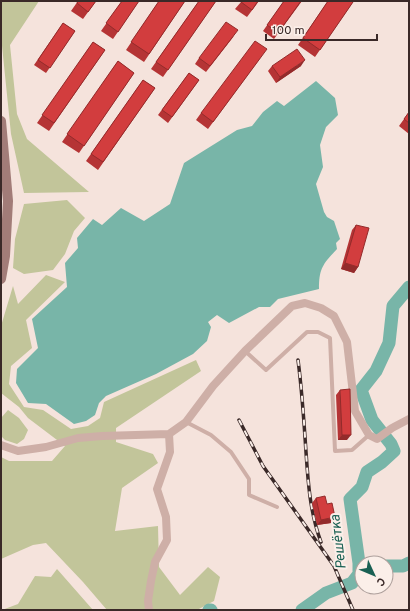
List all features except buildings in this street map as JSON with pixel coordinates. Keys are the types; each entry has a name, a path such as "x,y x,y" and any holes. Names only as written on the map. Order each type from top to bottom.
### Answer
{"street":[{"path":"1,121 8,201 5,256 1,279"},
{"path":"1,445 18,451 46,447 86,437 169,434 186,422 213,386 245,351 292,306 306,303 321,308 334,316 347,342 355,411 373,437 409,419"},
{"path":"149,610 148,601 150,581 155,562 167,540 166,517 157,489 170,452 169,434"}],"lane":[{"path":"245,351 266,370 307,332 318,332 330,338 335,451 352,450 373,437"},
{"path":"186,422 211,435 231,452 249,480 249,495 277,507"}],"green space":[{"path":"1,1 39,1 10,45 17,114 27,139 89,192 24,193 11,134 1,36"},
{"path":"67,200 85,218 74,231 65,254 53,270 24,274 13,268 15,239 24,204"},
{"path":"46,275 65,282 26,320 32,348 11,366 9,384 24,407 43,410 71,429 88,426 100,418 104,402 196,360 201,371 116,428 116,442 153,454 158,463 122,488 115,531 158,526 159,567 180,595 208,567 220,577 214,601 197,610 107,610 46,543 33,545 1,559 1,457 9,461 52,461 65,446 28,418 19,407 1,393 1,326 13,286 18,304"},
{"path":"8,410 19,418 28,430 24,439 17,444 5,440 1,436 1,418"},
{"path":"57,569 93,610 2,610 18,604 35,576 51,577"}],"water":[{"path":"316,81 335,98 338,115 326,127 320,145 323,167 316,184 324,212 327,217 334,221 340,239 336,243 337,249 328,259 321,271 319,289 278,299 270,307 259,307 229,323 217,315 208,322 211,327 207,341 193,354 156,374 106,396 99,403 95,415 86,421 74,424 46,404 28,403 16,383 17,369 38,348 32,319 67,287 65,263 78,248 77,238 93,219 102,225 121,208 144,221 170,204 184,163 237,130 252,126 263,112 277,101 284,106"}],"waterway":[{"name":"Решётка","path":"302,610 326,593 352,583 359,574 359,563 350,499 362,487 367,472 382,462 394,451 391,444 372,420 361,390 376,371 389,343 393,306 409,287"},
{"path":"394,566 403,566 409,563"}],"railway":[{"path":"298,360 310,497 314,520 321,542"},
{"path":"239,420 263,466 334,566 353,610"}]}
